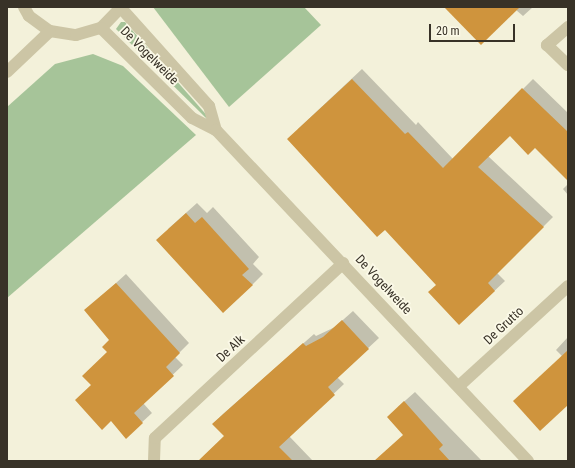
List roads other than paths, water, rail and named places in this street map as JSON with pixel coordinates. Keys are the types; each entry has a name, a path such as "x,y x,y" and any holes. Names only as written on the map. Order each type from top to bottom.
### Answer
{"street":[{"path":"24,7 29,16 50,31 76,35 101,28 121,8"},
{"name":"De Vogelweide","path":"121,8 209,106 216,130"},
{"path":"568,27 547,45 568,65"},
{"name":"De Vogelweide","path":"101,28 192,118 216,130 459,386 528,461"},
{"path":"7,72 50,31"},
{"name":"De Alk","path":"154,461 155,438 343,264"},
{"name":"De Grutto","path":"459,386 568,286"}]}
